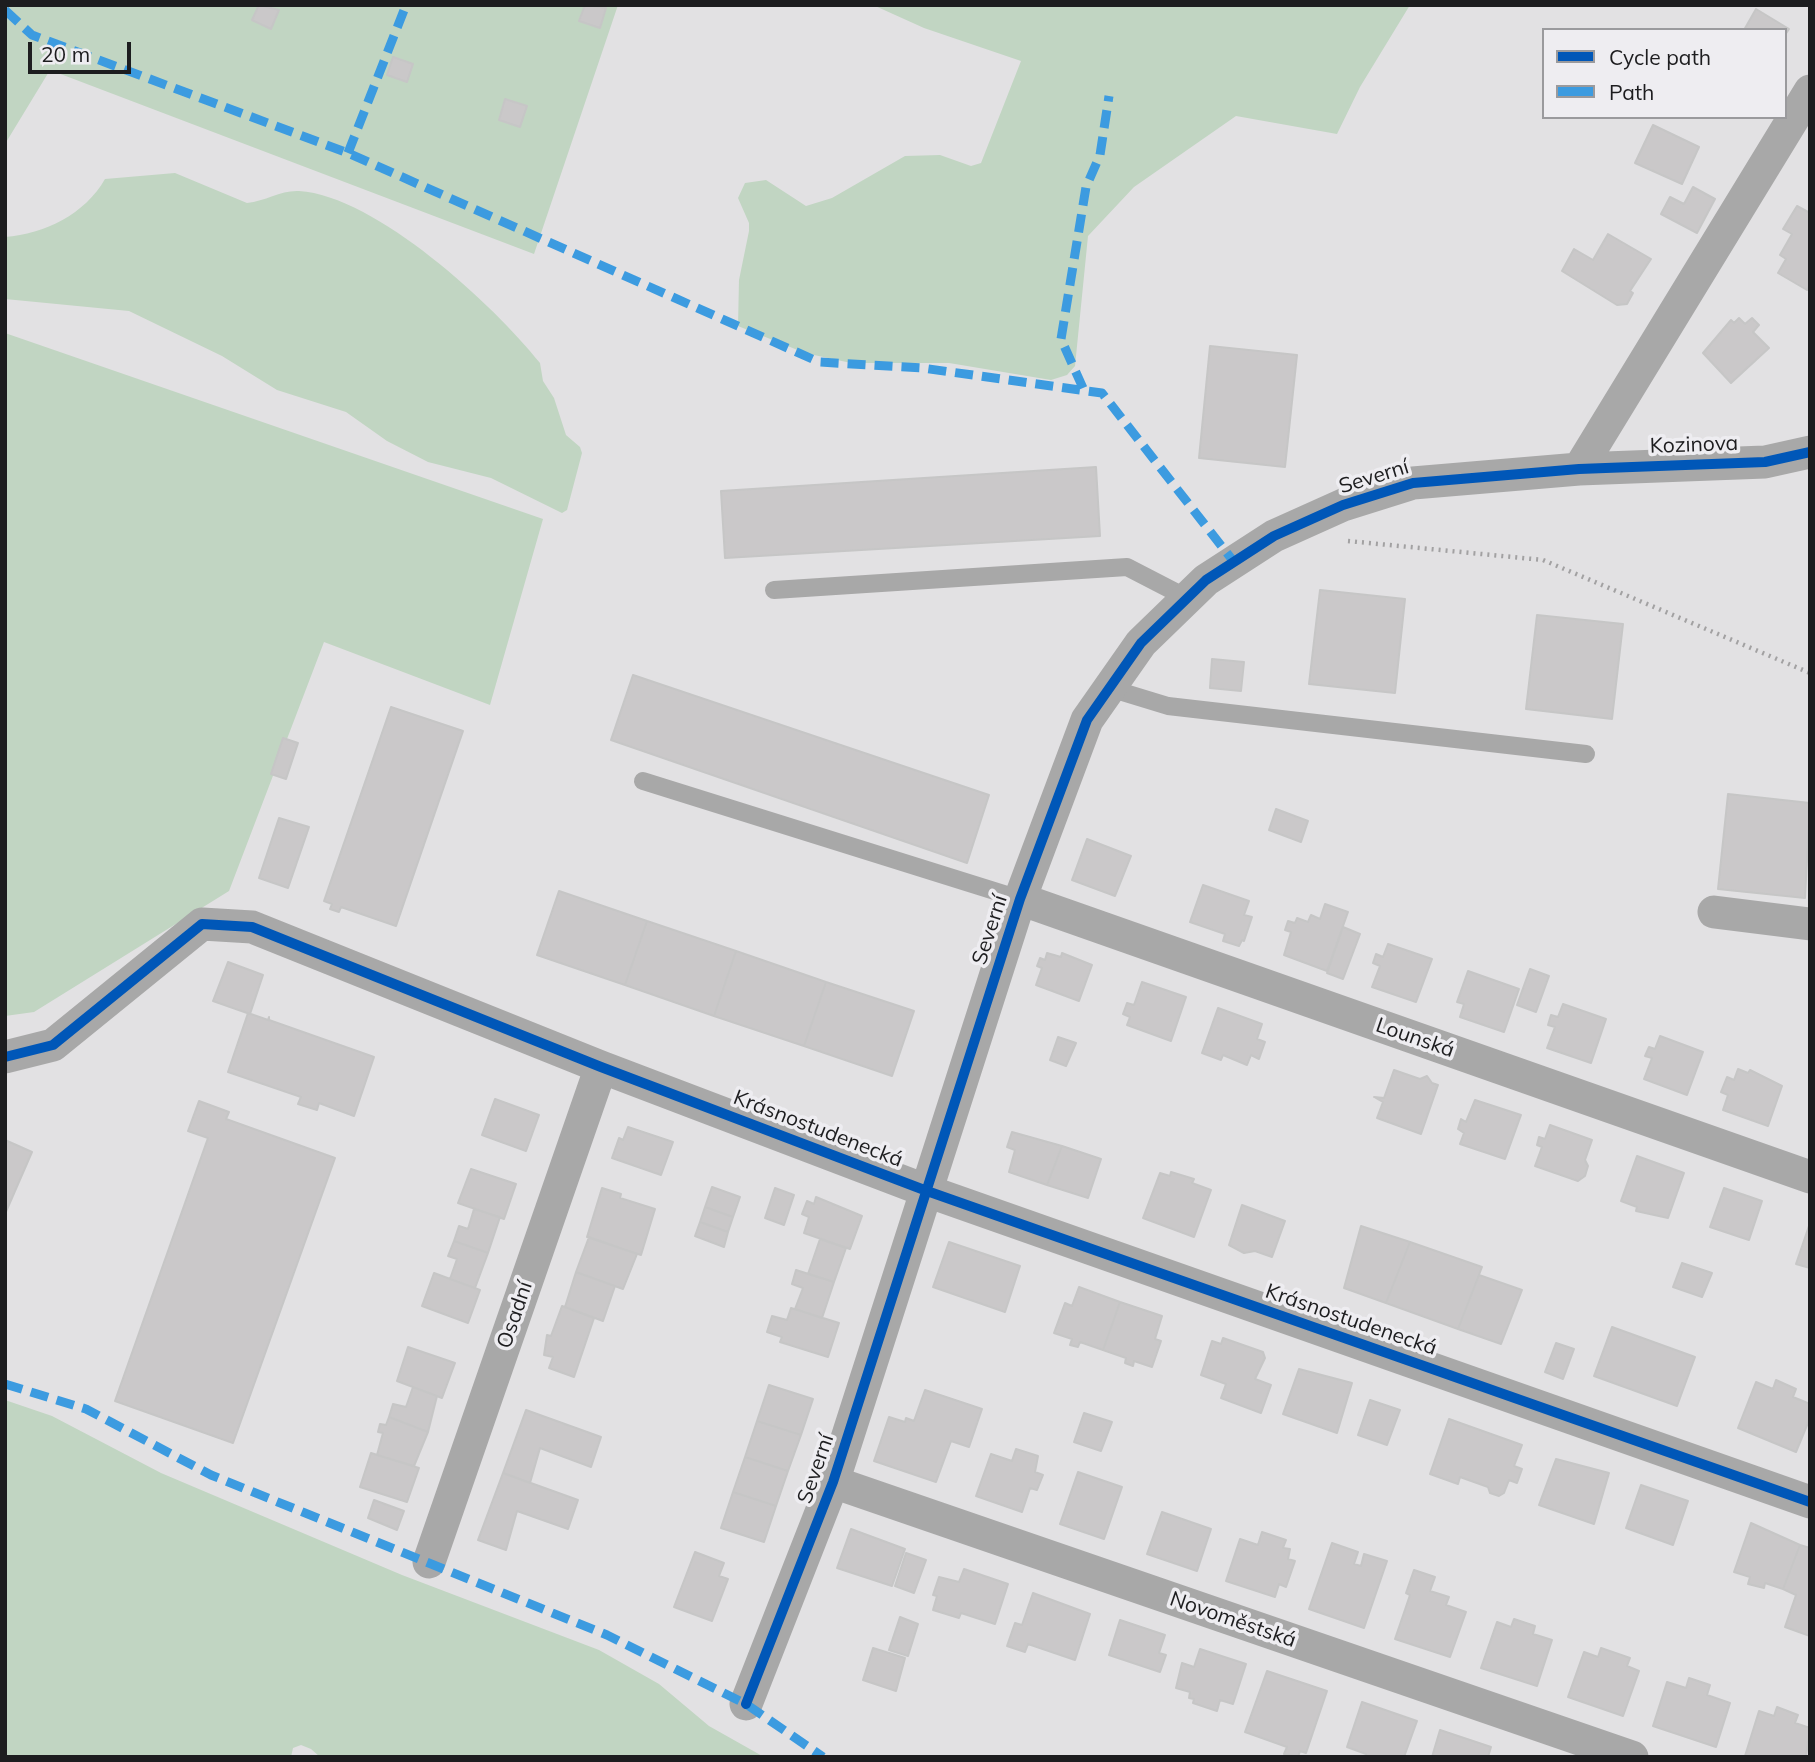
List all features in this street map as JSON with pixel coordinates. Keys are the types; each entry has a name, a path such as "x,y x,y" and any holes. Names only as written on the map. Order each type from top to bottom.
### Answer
{"street":[{"path":"1579,469 1810,91"},
{"name":"Kozinova","path":"1579,469 1765,462 1810,452"},
{"name":"Severní","path":"746,1704 833,1482 1020,899 1087,720 1141,643 1206,580 1273,536 1343,505 1413,483 1579,469"},
{"name":"Lounská","path":"1020,899 1810,1177"},
{"path":"1714,912 1810,924"},
{"name":"Krásnostudenecká","path":"5,1057 53,1045 202,924 252,927 601,1067 927,1191 1810,1502"},
{"name":"Osadní","path":"429,1562 601,1067"},
{"name":"Novoměstská","path":"833,1482 1632,1757"}],"lane":[{"path":"774,590 1127,568 1187,598"},
{"path":"1109,688 1168,706 1586,754"},
{"path":"643,781 1020,899"}],"path":[{"path":"1339,541 1543,560 1810,673"}],"green space":[{"path":"5,5 618,5 534,254 50,70 5,144"},
{"path":"873,5 1410,5 1360,87 1337,134 1236,116 1134,187 1088,236 1075,366 1067,375 1051,380 949,363 851,363 805,353 738,326 739,280 749,231 749,223 738,198 745,183 766,180 806,206 832,198 905,156 940,155 971,166 981,163 1021,61 924,28"},
{"path":"175,173 247,203 292,191 330,197 397,232 464,284 520,339 540,363 543,381 554,398 566,435 580,447 582,453 567,510 562,513 491,478 428,462 387,441 346,412 277,390 222,356 129,311 5,299 5,237 35,232 62,220 87,202 105,179"},
{"path":"5,333 543,519 490,705 324,642 229,891 34,1012 5,1016"},
{"path":"5,1400 52,1416 161,1473 402,1575 599,1650 659,1684 709,1726 764,1757 320,1757 301,1745 293,1748 291,1757 5,1757"}],"building":[{"path":"259,5 279,10 271,29 252,20"},
{"path":"585,5 606,8 600,28 579,21"},
{"path":"1756,9 1789,29 1787,32 1787,28 1745,28"},
{"path":"393,57 413,64 407,82 387,75"},
{"path":"505,99 527,106 520,127 499,120"},
{"path":"1653,125 1699,147 1682,184 1635,163"},
{"path":"1693,187 1715,199 1697,233 1661,214 1670,197 1684,204"},
{"path":"1797,206 1810,213 1810,285 1807,290 1778,273 1786,259 1780,255 1792,234 1783,229"},
{"path":"1608,234 1651,259 1630,291 1633,293 1627,304 1617,305 1562,271 1574,249 1593,260"},
{"path":"1739,318 1745,324 1752,318 1759,325 1753,332 1769,348 1731,383 1703,353 1731,320 1734,323"},
{"path":"1210,346 1297,355 1285,467 1199,458"},
{"path":"1096,467 1100,536 725,558 721,491"},
{"path":"1320,590 1405,599 1395,693 1309,684"},
{"path":"1537,615 1623,624 1612,719 1526,709"},
{"path":"1212,659 1244,662 1241,691 1210,688"},
{"path":"633,675 989,795 967,863 611,740"},
{"path":"391,707 463,731 396,926 341,907 339,912 330,909 332,904 324,901"},
{"path":"283,738 298,743 286,779 271,774"},
{"path":"1728,794 1810,803 1805,898 1718,889"},
{"path":"1276,809 1308,821 1301,842 1269,830"},
{"path":"279,818 309,827 288,888 259,878"},
{"path":"1087,839 1131,856 1115,896 1072,880"},
{"path":"1203,885 1249,901 1244,915 1252,917 1244,941 1242,940 1239,946 1223,941 1225,934 1190,922"},
{"path":"559,891 647,921 625,985 537,955"},
{"path":"1325,904 1348,912 1327,971 1284,955 1291,932 1285,930 1288,921 1295,923 1297,918 1308,922 1311,915 1320,919"},
{"path":"647,921 736,951 714,1016 625,985"},
{"path":"1343,927 1360,934 1343,979 1327,973"},
{"path":"1388,944 1432,959 1416,1002 1372,987 1380,966 1373,963 1376,954 1383,957"},
{"path":"736,951 826,982 804,1046 714,1016"},
{"path":"1047,953 1061,957 1062,953 1092,965 1079,1001 1036,985 1042,968 1037,966 1040,958 1045,960"},
{"path":"228,962 263,975 250,1014 213,1001"},
{"path":"1530,969 1549,976 1536,1012 1517,1005"},
{"path":"1468,971 1519,989 1504,1032 1460,1017 1464,1004 1457,1002"},
{"path":"826,982 914,1011 892,1076 804,1046"},
{"path":"1142,982 1186,997 1171,1041 1127,1025 1130,1017 1123,1014 1127,1003 1134,1005"},
{"path":"1563,1004 1606,1019 1591,1063 1547,1048 1555,1027 1548,1025 1551,1015 1558,1017"},
{"path":"1218,1008 1262,1024 1257,1039 1265,1042 1259,1059 1251,1055 1247,1065 1223,1055 1221,1060 1202,1053"},
{"path":"248,1013 268,1020 269,1017 269,1020 374,1057 354,1116 319,1103 317,1110 298,1104 301,1097 228,1072"},
{"path":"1660,1036 1703,1052 1687,1095 1644,1079 1652,1058 1645,1056 1649,1047 1655,1049"},
{"path":"1058,1037 1076,1043 1066,1066 1050,1060"},
{"path":"1738,1069 1748,1073 1750,1070 1782,1086 1768,1126 1723,1110 1728,1095 1721,1092 1727,1077 1734,1080"},
{"path":"1394,1070 1420,1079 1427,1076 1432,1083 1438,1085 1421,1134 1377,1118 1383,1102 1374,1097 1384,1098"},
{"path":"495,1099 539,1115 526,1151 482,1135"},
{"path":"1475,1100 1521,1115 1505,1159 1460,1144 1464,1133 1458,1129 1461,1119 1466,1122"},
{"path":"199,1101 229,1112 226,1119 335,1158 233,1443 115,1401 208,1138 188,1131"},
{"path":"1550,1125 1592,1140 1585,1160 1588,1166 1585,1176 1578,1181 1535,1166 1542,1147 1537,1145 1539,1137 1545,1139"},
{"path":"628,1127 673,1142 661,1175 612,1158 619,1138 623,1140"},
{"path":"1012,1132 1062,1146 1047,1185 1009,1172 1015,1150 1007,1147"},
{"path":"5,1140 32,1152 5,1214"},
{"path":"1062,1146 1101,1159 1088,1198 1047,1185"},
{"path":"1637,1156 1684,1173 1668,1218 1636,1211 1637,1207 1621,1201"},
{"path":"471,1169 516,1184 504,1219 458,1203"},
{"path":"1171,1172 1194,1179 1192,1183 1211,1190 1194,1237 1143,1218 1160,1173 1170,1176"},
{"path":"712,1187 740,1197 733,1217 705,1207"},
{"path":"602,1188 621,1194 620,1198 655,1209 641,1255 587,1237"},
{"path":"775,1188 794,1195 784,1225 765,1218"},
{"path":"1724,1188 1762,1201 1749,1240 1710,1227"},
{"path":"816,1197 862,1216 850,1249 804,1233 809,1217 802,1214 807,1201 814,1204"},
{"path":"1242,1205 1285,1221 1272,1257 1255,1251 1244,1253 1229,1245"},
{"path":"705,1207 733,1217 728,1232 700,1222"},
{"path":"474,1209 500,1217 488,1253 454,1241 459,1226 468,1229"},
{"path":"700,1222 728,1232 724,1247 695,1236"},
{"path":"1810,1223 1810,1268 1796,1264"},
{"path":"1361,1226 1410,1242 1386,1303 1344,1288"},
{"path":"589,1237 637,1254 623,1289 576,1272"},
{"path":"820,1239 846,1248 834,1282 808,1274"},
{"path":"454,1241 488,1253 475,1288 450,1279 457,1259 448,1256"},
{"path":"949,1242 1020,1266 1005,1312 933,1287"},
{"path":"1410,1242 1482,1267 1458,1329 1386,1303"},
{"path":"1682,1263 1712,1273 1702,1297 1673,1287"},
{"path":"796,1270 834,1282 822,1318 795,1309 803,1288 792,1284"},
{"path":"576,1272 615,1286 603,1321 565,1307"},
{"path":"434,1273 480,1290 468,1323 422,1306"},
{"path":"1479,1275 1522,1290 1501,1344 1458,1329"},
{"path":"1079,1287 1120,1302 1103,1350 1080,1342 1078,1347 1070,1345 1072,1339 1054,1333 1065,1303 1072,1306"},
{"path":"1120,1302 1162,1316 1155,1339 1161,1341 1152,1367 1134,1361 1133,1366 1125,1363 1126,1358 1103,1350"},
{"path":"562,1306 594,1318 574,1377 549,1368 553,1357 544,1355 547,1335 551,1336"},
{"path":"791,1308 839,1323 828,1357 780,1342 782,1337 767,1332 772,1316 787,1320"},
{"path":"1612,1327 1695,1357 1677,1406 1594,1376"},
{"path":"1223,1338 1263,1352 1265,1358 1255,1379 1271,1385 1261,1413 1221,1398 1226,1384 1201,1375 1212,1341 1221,1344"},
{"path":"1556,1343 1574,1349 1563,1379 1545,1372"},
{"path":"408,1347 455,1363 442,1398 397,1381"},
{"path":"1299,1369 1352,1383 1337,1433 1283,1414"},
{"path":"1776,1380 1796,1389 1793,1397 1810,1404 1810,1418 1796,1452 1738,1428 1756,1382 1773,1389"},
{"path":"769,1385 813,1399 801,1435 757,1421"},
{"path":"413,1387 437,1396 428,1432 389,1417 393,1404 406,1407"},
{"path":"925,1390 982,1409 969,1447 951,1441 936,1482 874,1461 889,1417 905,1422 906,1418 914,1421"},
{"path":"1370,1400 1400,1410 1387,1445 1358,1435"},
{"path":"526,1410 601,1437 591,1467 540,1448 530,1483 503,1473"},
{"path":"1084,1413 1112,1422 1101,1451 1074,1442"},
{"path":"389,1417 428,1432 414,1466 377,1455 383,1433 378,1432 380,1424 386,1425"},
{"path":"1449,1419 1522,1445 1514,1466 1522,1469 1517,1483 1509,1480 1504,1493 1499,1496 1490,1493 1488,1487 1460,1477 1458,1484 1430,1474"},
{"path":"757,1421 801,1435 788,1471 745,1457"},
{"path":"1016,1449 1038,1456 1035,1472 1043,1475 1037,1490 1030,1488 1022,1512 976,1496 991,1454 1012,1461"},
{"path":"371,1453 419,1468 407,1502 360,1487"},
{"path":"745,1457 788,1471 776,1506 733,1492"},
{"path":"1556,1459 1609,1473 1594,1524 1539,1505"},
{"path":"1078,1472 1122,1487 1104,1539 1060,1524"},
{"path":"503,1473 578,1500 568,1529 517,1511 506,1550 478,1540"},
{"path":"1641,1485 1688,1501 1673,1545 1626,1528"},
{"path":"733,1492 776,1506 764,1542 721,1528"},
{"path":"374,1500 404,1511 397,1530 368,1518"},
{"path":"1162,1512 1211,1529 1197,1571 1147,1554"},
{"path":"1751,1523 1800,1545 1783,1589 1765,1583 1764,1588 1748,1584 1750,1577 1734,1572"},
{"path":"851,1529 905,1549 892,1586 837,1568"},
{"path":"1262,1532 1286,1540 1283,1548 1290,1549 1288,1559 1295,1561 1286,1587 1279,1584 1275,1597 1226,1581 1240,1539 1258,1545"},
{"path":"1332,1543 1358,1552 1354,1564 1361,1566 1364,1554 1387,1561 1364,1628 1309,1609"},
{"path":"1800,1545 1810,1548 1810,1636 1785,1627 1796,1595 1783,1589"},
{"path":"695,1552 724,1563 719,1576 728,1579 712,1621 674,1607"},
{"path":"906,1553 926,1560 914,1593 895,1586"},
{"path":"964,1569 1008,1584 995,1624 961,1613 959,1618 933,1610 937,1596 933,1595 939,1577 959,1582"},
{"path":"1414,1570 1435,1577 1430,1591 1449,1597 1446,1605 1466,1612 1450,1657 1395,1639 1410,1595 1406,1593"},
{"path":"1033,1593 1090,1614 1075,1660 1028,1644 1025,1652 1007,1646 1015,1623 1022,1625"},
{"path":"900,1617 918,1624 908,1656 889,1650"},
{"path":"1514,1619 1535,1626 1533,1634 1552,1640 1537,1686 1481,1668 1497,1622 1511,1627"},
{"path":"1120,1620 1165,1635 1159,1653 1166,1655 1160,1672 1109,1655"},
{"path":"873,1648 905,1658 896,1691 863,1680"},
{"path":"1601,1648 1630,1658 1627,1666 1639,1671 1623,1716 1568,1697 1584,1652 1598,1657"},
{"path":"1200,1649 1246,1664 1233,1704 1220,1700 1217,1711 1193,1703 1194,1699 1189,1698 1190,1692 1176,1688 1182,1663 1194,1667"},
{"path":"1267,1671 1327,1691 1306,1753 1300,1751 1298,1757 1284,1754 1287,1747 1245,1732"},
{"path":"1689,1678 1710,1685 1707,1695 1730,1703 1716,1747 1653,1726 1667,1682 1686,1688"},
{"path":"1362,1702 1417,1721 1404,1757 1365,1757 1366,1754 1347,1747"},
{"path":"1777,1707 1798,1715 1795,1723 1810,1728 1806,1757 1745,1756 1759,1711 1774,1716"},
{"path":"1440,1730 1491,1747 1488,1757 1432,1757"}],"marked path":[{"path":"348,153 406,5"},
{"path":"5,10 32,35 348,153 819,362 922,368 1102,393 1234,562"},
{"path":"1083,388 1061,339 1086,187 1100,155 1109,96"},
{"path":"5,1384 86,1409 211,1475 607,1635 746,1704 823,1757"}],"cycle path":[{"path":"746,1704 833,1482 1020,899 1087,720 1141,643 1206,580 1274,536 1343,505 1413,483 1579,469 1765,462 1810,452"},
{"path":"5,1057 53,1045 202,924 252,927 601,1067 927,1191 1810,1502"}]}
